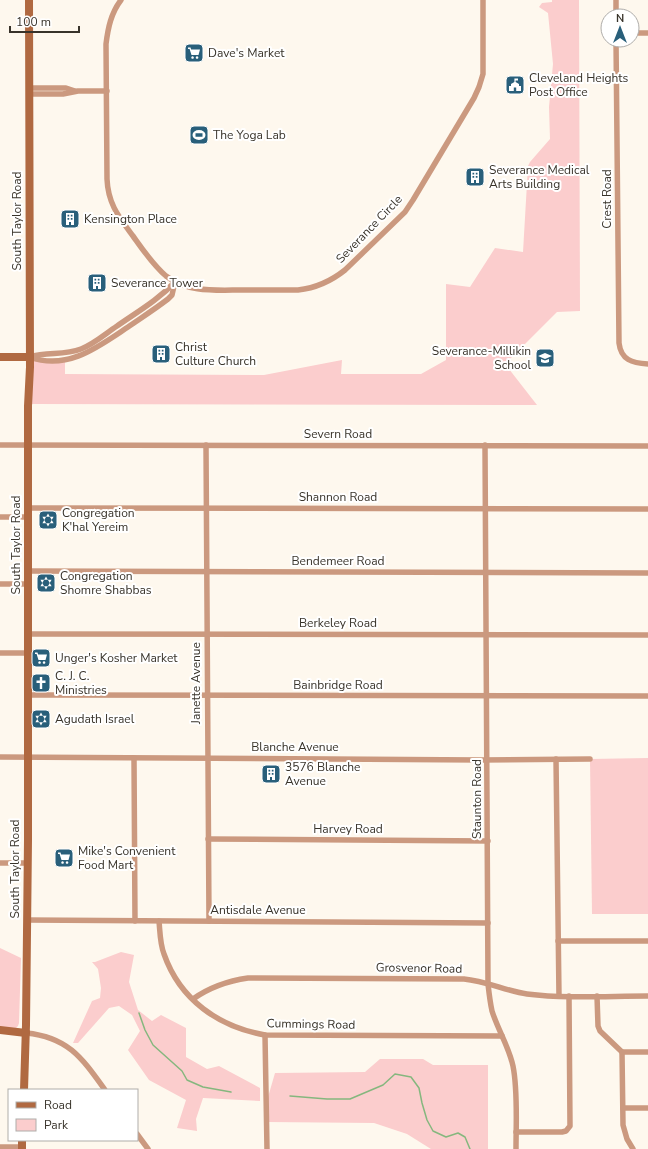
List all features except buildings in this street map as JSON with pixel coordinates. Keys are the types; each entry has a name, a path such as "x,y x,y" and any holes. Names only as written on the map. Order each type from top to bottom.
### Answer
{"main road":[{"name":"South Taylor Road","path":"24,1089 28,864 28,406 30,357 29,0"},
{"path":"0,357 30,357"},
{"path":"0,1030 26,1033"}],"street":[{"name":"Severance Circle","path":"121,0 113,14 106,44 108,190 121,220 152,262 166,276 176,282 193,289 208,290 298,290 307,289 324,283 335,278 345,270 405,212 480,88 483,74 483,0"},
{"name":"Crest Road","path":"616,48 619,343 620,348 629,360 648,364"},
{"path":"29,91 63,94 78,91 107,91"},
{"path":"30,357 41,354 56,354 72,351 87,346 159,297 176,282"},
{"name":"Severn Road","path":"0,445 648,446"},
{"name":"Janette Avenue","path":"206,445 209,921"},
{"name":"Staunton Road","path":"485,446 486,696 488,760 488,984 492,1011 509,1052 513,1066 515,1084 516,1149"},
{"name":"Shannon Road","path":"28,508 648,509"},
{"path":"0,517 28,517"},
{"name":"Bendemeer Road","path":"28,571 648,573"},
{"path":"0,584 28,584"},
{"name":"Berkeley Road","path":"28,634 648,634"},
{"path":"0,653 28,653"},
{"name":"Bainbridge Road","path":"28,695 648,696"},
{"name":"Blanche Avenue","path":"0,757 488,760 590,759"},
{"path":"134,758 135,921"},
{"path":"556,759 559,996"},
{"name":"Harvey Road","path":"208,840 488,841"},
{"path":"0,863 28,864"},
{"name":"Antisdale Avenue","path":"27,920 488,923"},
{"name":"Cummings Road","path":"159,921 163,953 171,971 180,985 193,999 213,1016 222,1022 243,1030 265,1035 502,1036"},
{"path":"558,941 648,941"},
{"name":"Grosvenor Road","path":"193,999 211,988 223,983 248,978 464,980 488,984 526,994 559,996 648,996"},
{"path":"516,1132 562,1132 566,1131 570,1126 569,996"},
{"path":"598,996 598,1026 600,1031 622,1052 648,1052"},
{"path":"26,1033 41,1035 62,1043 79,1056 104,1089"},
{"path":"265,1035 267,1149"},
{"path":"622,1052 623,1125 624,1133 633,1149"},
{"path":"622,1108 648,1108"},
{"path":"138,1135 148,1149"},
{"path":"0,1147 22,1145"}],"green space":[{"path":"552,0 579,0 580,311 557,312 505,364 537,405 32,404 30,357 65,360 65,374 264,375 342,360 341,374 421,374 446,360 446,284 470,287 495,248 523,252 528,166 550,139 549,107 553,64 548,13 539,7 542,3 552,2"},
{"path":"648,758 648,914 592,914 590,759"},
{"path":"0,948 21,958 19,1023 15,1029 0,1027"},
{"path":"121,952 134,955 129,982 138,1010 152,1021 161,1015 186,1028 186,1057 207,1069 219,1066 260,1088 260,1101 203,1098 196,1119 197,1131 177,1128 186,1100 149,1080 128,1050 140,1031 132,1015 119,1006 109,1008 78,1043 73,1043 92,1001 100,998 101,988 98,969 92,962"},
{"path":"380,1059 423,1059 433,1065 488,1065 488,1149 431,1149 407,1134 374,1123 267,1122 266,1104 275,1073 365,1072"}],"waterway":[{"path":"139,1013 145,1030 153,1045 182,1071 187,1080 203,1087 231,1092"},
{"path":"290,1096 350,1099 383,1085 395,1074 411,1077 419,1088 427,1120 433,1131 446,1137 458,1133 465,1137 470,1149"}],"place":[{"name":"Dave's Market","path":"194,53"},
{"name":"Cleveland Heights Post Office","path":"515,85"},
{"name":"The Yoga Lab","path":"199,135"},
{"name":"Severance Medical Arts Building","path":"475,177"},
{"name":"Kensington Place","path":"70,219"},
{"name":"Severance Tower","path":"97,283"},
{"name":"Christ Culture Church","path":"161,354"},
{"name":"Severance-Millikin School","path":"545,358"},
{"name":"Congregation K'hal Yereim","path":"48,520"},
{"name":"Congregation Shomre Shabbas","path":"46,583"},
{"name":"Unger's Kosher Market","path":"41,658"},
{"name":"C. J. C. Ministries","path":"41,683"},
{"name":"Agudath Israel","path":"41,719"},
{"name":"3576 Blanche Avenue","path":"271,774"},
{"name":"Mike's Convenient Food Mart","path":"64,858"}]}
